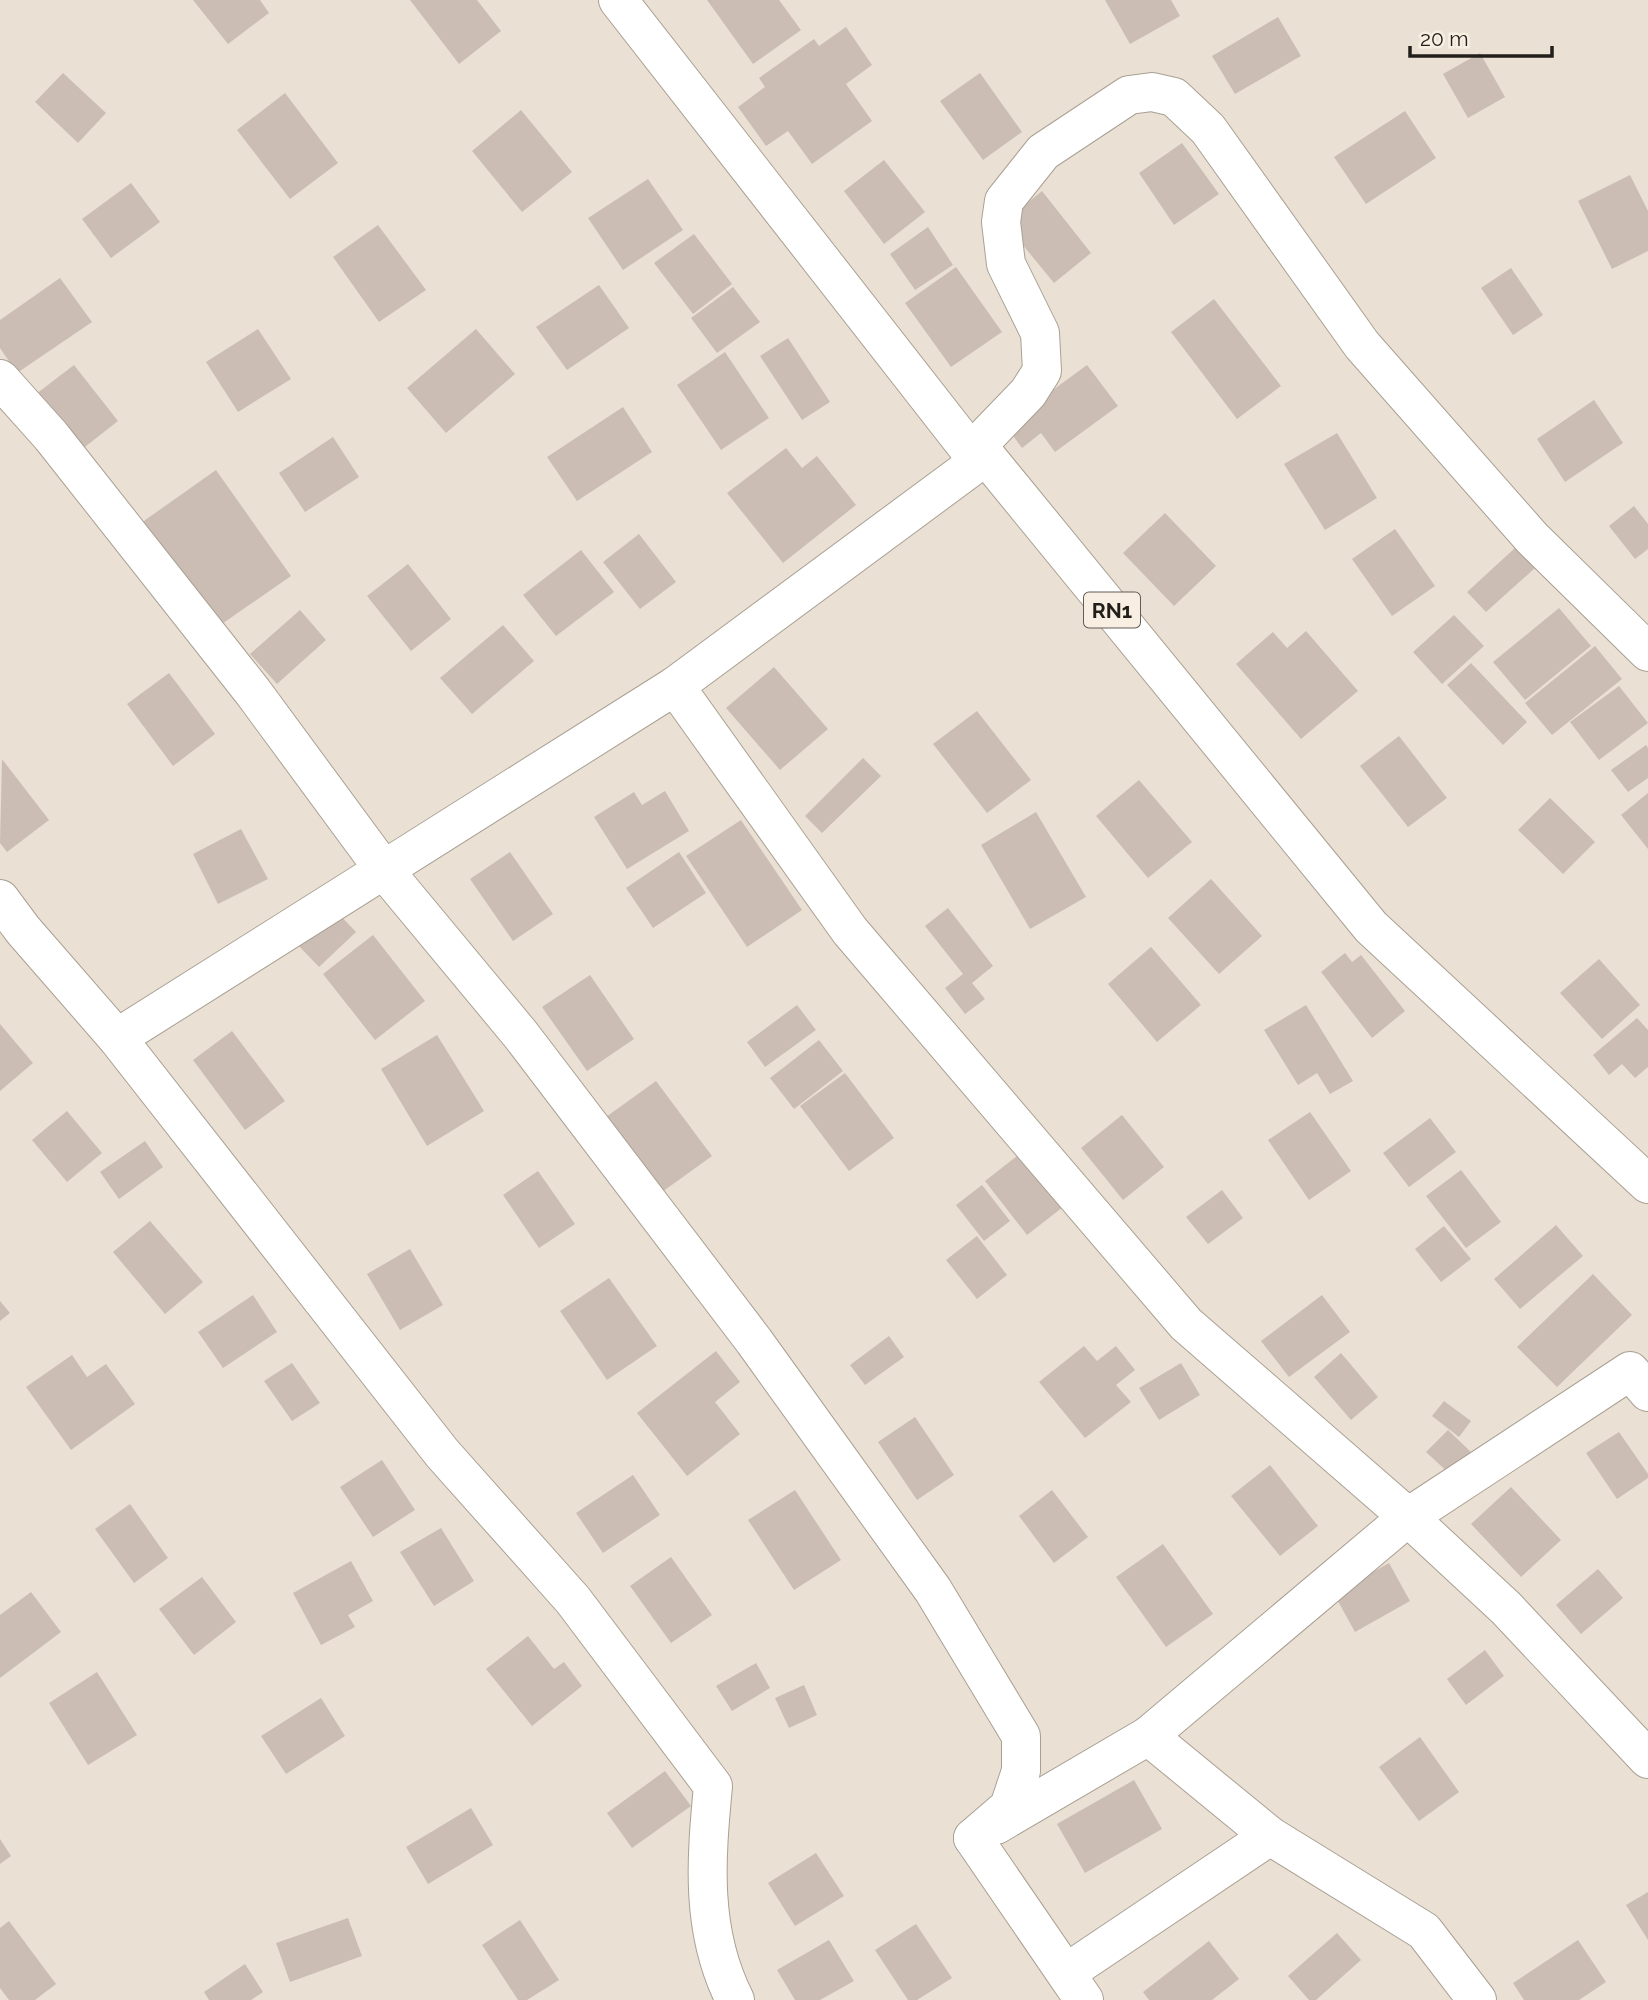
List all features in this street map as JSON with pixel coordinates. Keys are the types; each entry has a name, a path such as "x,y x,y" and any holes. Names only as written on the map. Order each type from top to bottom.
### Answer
{"main road":[{"name":"RN1","path":"618,0 978,454 1371,927 1648,1184"},
{"path":"117,1038 675,686 978,454 1028,393 1042,370 1040,334 1006,264 1000,222 1004,201 1043,152 1129,95 1152,92 1174,97 1208,129 1362,345 1532,538 1648,652"},
{"path":"0,379 51,436 253,692 384,870 521,1035 762,1353 940,1601 1021,1736 1021,1771 1009,1807 973,1838"},
{"path":"675,686 850,931 1186,1324 1408,1517 1506,1608 1648,1759"},
{"path":"0,899 11,939 117,1038 442,1453 573,1600 713,1786 706,1859 708,1914 726,1983 735,2000"},
{"path":"973,1838 1148,1737 1408,1517 1630,1371 1648,1392"},
{"path":"1148,1737 1270,1836 1424,1931 1477,2000"},
{"path":"973,1838 1075,1986 1270,1836"}],"building":[{"path":"193,0 260,0 269,13 228,44"},
{"path":"410,0 477,0 501,31 459,64"},
{"path":"707,0 779,0 801,30 753,64"},
{"path":"1105,0 1171,0 1180,16 1130,44"},
{"path":"1278,17 1301,56 1235,94 1212,56"},
{"path":"846,27 872,65 846,84 872,121 812,164 788,131 766,146 738,107 765,87 759,78 814,39 819,46"},
{"path":"1480,53 1505,97 1468,118 1443,74"},
{"path":"63,73 106,113 78,143 35,102"},
{"path":"980,73 1022,132 983,160 940,101"},
{"path":"285,93 338,163 290,199 237,130"},
{"path":"521,110 572,172 522,212 472,151"},
{"path":"1405,111 1436,158 1366,204 1334,157"},
{"path":"1182,143 1219,194 1174,225 1139,173"},
{"path":"884,160 925,212 884,244 844,191"},
{"path":"1630,175 1648,211 1648,251 1612,269 1578,201"},
{"path":"648,179 683,230 623,270 588,218"},
{"path":"131,183 160,222 111,258 82,219"},
{"path":"1042,191 1091,253 1054,283 1004,222"},
{"path":"378,225 426,290 379,322 333,257"},
{"path":"928,227 953,265 915,290 890,254"},
{"path":"694,234 732,284 693,314 654,263"},
{"path":"956,267 1002,332 951,367 905,303"},
{"path":"1511,268 1543,315 1513,335 1481,288"},
{"path":"60,278 92,322 17,373 0,348 0,320"},
{"path":"599,285 629,328 567,370 536,327"},
{"path":"733,287 760,322 717,353 691,318"},
{"path":"1214,299 1281,386 1237,419 1171,332"},
{"path":"258,329 291,379 238,412 206,362"},
{"path":"476,329 515,374 446,433 407,388"},
{"path":"788,338 830,402 802,420 760,356"},
{"path":"725,352 769,418 721,450 677,385"},
{"path":"74,365 118,421 81,450 36,394"},
{"path":"1087,365 1118,406 1055,452 1041,433 1022,448 1005,425"},
{"path":"1594,400 1623,443 1565,482 1537,439"},
{"path":"623,407 652,452 577,501 547,457"},
{"path":"1337,433 1377,498 1325,530 1284,464"},
{"path":"333,437 359,477 305,512 279,473"},
{"path":"786,448 802,468 817,456 856,505 783,563 727,493"},
{"path":"216,470 291,576 216,628 141,523"},
{"path":"1634,506 1648,524 1648,549 1635,559 1609,526"},
{"path":"1165,513 1216,566 1174,606 1123,553"},
{"path":"1395,529 1435,586 1392,616 1352,559"},
{"path":"639,534 676,582 640,609 603,562"},
{"path":"1516,547 1535,568 1486,612 1467,592"},
{"path":"581,550 614,592 556,636 523,595"},
{"path":"408,564 451,619 411,651 367,596"},
{"path":"1559,608 1591,646 1525,700 1493,662"},
{"path":"300,610 326,640 277,684 250,654"},
{"path":"1454,615 1484,646 1442,684 1413,652"},
{"path":"503,625 534,661 472,714 440,678"},
{"path":"1306,631 1358,691 1301,739 1236,664 1273,632 1287,648"},
{"path":"1595,646 1622,679 1552,735 1525,703"},
{"path":"1471,663 1527,722 1503,745 1447,685"},
{"path":"774,667 828,729 780,770 726,708"},
{"path":"169,673 215,734 173,766 127,704"},
{"path":"1619,686 1648,723 1599,760 1570,722"},
{"path":"977,711 1031,780 987,813 933,744"},
{"path":"1399,736 1447,798 1408,827 1360,766"},
{"path":"1646,745 1648,778 1628,792 1611,770"},
{"path":"863,758 881,776 822,833 805,816"},
{"path":"2,759 49,820 7,852 0,843"},
{"path":"1139,780 1192,842 1148,878 1096,816"},
{"path":"665,791 689,831 627,869 594,817 634,792 642,805"},
{"path":"1648,793 1648,849 1621,815"},
{"path":"1550,798 1595,842 1563,874 1518,830"},
{"path":"1036,812 1086,897 1030,929 981,845"},
{"path":"741,820 802,910 747,947 686,856"},
{"path":"241,829 268,879 218,904 193,854"},
{"path":"510,852 553,914 513,941 470,879"},
{"path":"679,852 706,893 653,928 626,888"},
{"path":"1211,879 1262,936 1219,974 1168,918"},
{"path":"948,908 993,966 972,983 985,999 965,1014 945,988 963,974 925,926"},
{"path":"336,911 356,932 319,967 299,946"},
{"path":"373,935 425,1001 375,1040 323,974"},
{"path":"1151,947 1201,1005 1157,1042 1108,984"},
{"path":"1345,953 1352,962 1361,955 1405,1011 1372,1038 1321,972"},
{"path":"1599,959 1640,1005 1602,1039 1560,993"},
{"path":"590,975 634,1039 587,1071 542,1007"},
{"path":"797,1005 816,1030 765,1067 747,1042"},
{"path":"1306,1005 1353,1081 1330,1094 1317,1073 1298,1085 1264,1030"},
{"path":"1637,1018 1648,1030 1648,1067 1635,1078 1622,1064 1609,1075 1593,1055"},
{"path":"0,1024 33,1063 0,1091"},
{"path":"232,1031 285,1101 245,1130 193,1060"},
{"path":"437,1035 484,1111 427,1146 381,1069"},
{"path":"819,1040 843,1071 794,1109 770,1078"},
{"path":"845,1073 894,1138 849,1171 800,1106"},
{"path":"656,1081 712,1156 662,1192 606,1117"},
{"path":"67,1111 102,1153 67,1182 32,1140"},
{"path":"1310,1112 1351,1171 1309,1200 1268,1140"},
{"path":"1122,1115 1164,1167 1123,1200 1081,1148"},
{"path":"1430,1118 1456,1152 1409,1187 1383,1153"},
{"path":"145,1141 163,1167 119,1199 100,1172"},
{"path":"1021,1153 1063,1207 1027,1235 985,1181"},
{"path":"1461,1170 1501,1222 1466,1248 1426,1196"},
{"path":"538,1171 575,1224 539,1248 503,1195"},
{"path":"982,1185 1010,1221 984,1241 956,1205"},
{"path":"1222,1190 1243,1218 1208,1244 1186,1217"},
{"path":"150,1221 203,1282 165,1314 113,1252"},
{"path":"1556,1225 1583,1256 1520,1309 1494,1279"},
{"path":"1444,1226 1471,1259 1441,1282 1415,1249"},
{"path":"977,1236 1007,1275 977,1299 946,1260"},
{"path":"410,1249 443,1305 400,1330 367,1274"},
{"path":"1593,1274 1632,1315 1557,1387 1517,1347"},
{"path":"609,1278 657,1346 607,1380 560,1311"},
{"path":"253,1295 277,1332 223,1368 198,1332"},
{"path":"1322,1295 1350,1332 1289,1377 1261,1341"},
{"path":"0,1301 10,1313 0,1321"},
{"path":"889,1336 904,1357 865,1385 850,1365"},
{"path":"1084,1346 1097,1361 1116,1346 1135,1370 1116,1385 1131,1402 1085,1438 1039,1382"},
{"path":"716,1351 740,1382 715,1402 740,1434 687,1476 637,1413"},
{"path":"1341,1353 1378,1397 1351,1420 1314,1377"},
{"path":"72,1355 87,1377 106,1364 135,1404 71,1450 26,1387"},
{"path":"292,1363 320,1403 292,1421 264,1381"},
{"path":"1181,1363 1200,1395 1159,1420 1139,1388"},
{"path":"1444,1401 1471,1421 1459,1437 1432,1416"},
{"path":"915,1417 954,1475 917,1500 878,1442"},
{"path":"1448,1430 1473,1454 1452,1476 1426,1452"},
{"path":"1619,1432 1648,1474 1648,1478 1617,1499 1586,1453"},
{"path":"382,1460 415,1510 373,1537 340,1487"},
{"path":"1270,1465 1318,1526 1280,1556 1231,1496"},
{"path":"633,1475 660,1515 603,1553 576,1513"},
{"path":"1511,1487 1561,1540 1521,1577 1471,1524"},
{"path":"795,1490 841,1560 794,1590 748,1520"},
{"path":"1052,1490 1088,1537 1054,1563 1019,1516"},
{"path":"130,1504 168,1558 134,1583 95,1529"},
{"path":"441,1528 474,1581 434,1606 400,1552"},
{"path":"1163,1544 1213,1614 1166,1647 1116,1577"},
{"path":"671,1557 712,1615 671,1643 630,1586"},
{"path":"351,1561 373,1601 348,1615 355,1627 321,1645 293,1593"},
{"path":"1389,1563 1410,1601 1355,1632 1334,1594"},
{"path":"1598,1569 1623,1598 1581,1634 1556,1605"},
{"path":"202,1577 236,1622 194,1655 159,1609"},
{"path":"31,1592 61,1632 0,1678 0,1615"},
{"path":"528,1636 554,1669 564,1662 582,1686 532,1726 486,1669"},
{"path":"1485,1650 1504,1676 1466,1705 1447,1679"},
{"path":"756,1663 770,1688 732,1711 716,1686"},
{"path":"97,1672 137,1735 88,1765 49,1703"},
{"path":"804,1685 817,1715 789,1728 775,1698"},
{"path":"321,1698 345,1736 286,1774 261,1736"},
{"path":"1420,1737 1459,1792 1419,1821 1379,1767"},
{"path":"665,1771 691,1806 632,1848 607,1813"},
{"path":"1134,1780 1162,1829 1085,1873 1057,1824"},
{"path":"471,1808 493,1845 428,1884 406,1847"},
{"path":"0,1839 11,1856 0,1864"},
{"path":"816,1853 844,1896 795,1926 768,1883"},
{"path":"1648,1892 1648,1940 1626,1905"},
{"path":"348,1918 362,1956 290,1982 276,1943"},
{"path":"520,1920 559,1980 527,2000 518,2000 482,1945"},
{"path":"9,1921 56,1984 35,2000 9,2000 0,1988 0,1928"},
{"path":"916,1924 952,1978 917,2000 908,2000 875,1950"},
{"path":"1337,1933 1361,1960 1316,2000 1309,2000 1288,1976"},
{"path":"829,1940 854,1981 820,2000 795,2000 777,1970"},
{"path":"1578,1940 1606,1982 1579,2000 1524,2000 1513,1983"},
{"path":"1209,1941 1239,1979 1212,2000 1149,2000 1143,1992"},
{"path":"245,1964 263,1992 251,2000 209,2000 204,1992"}]}
